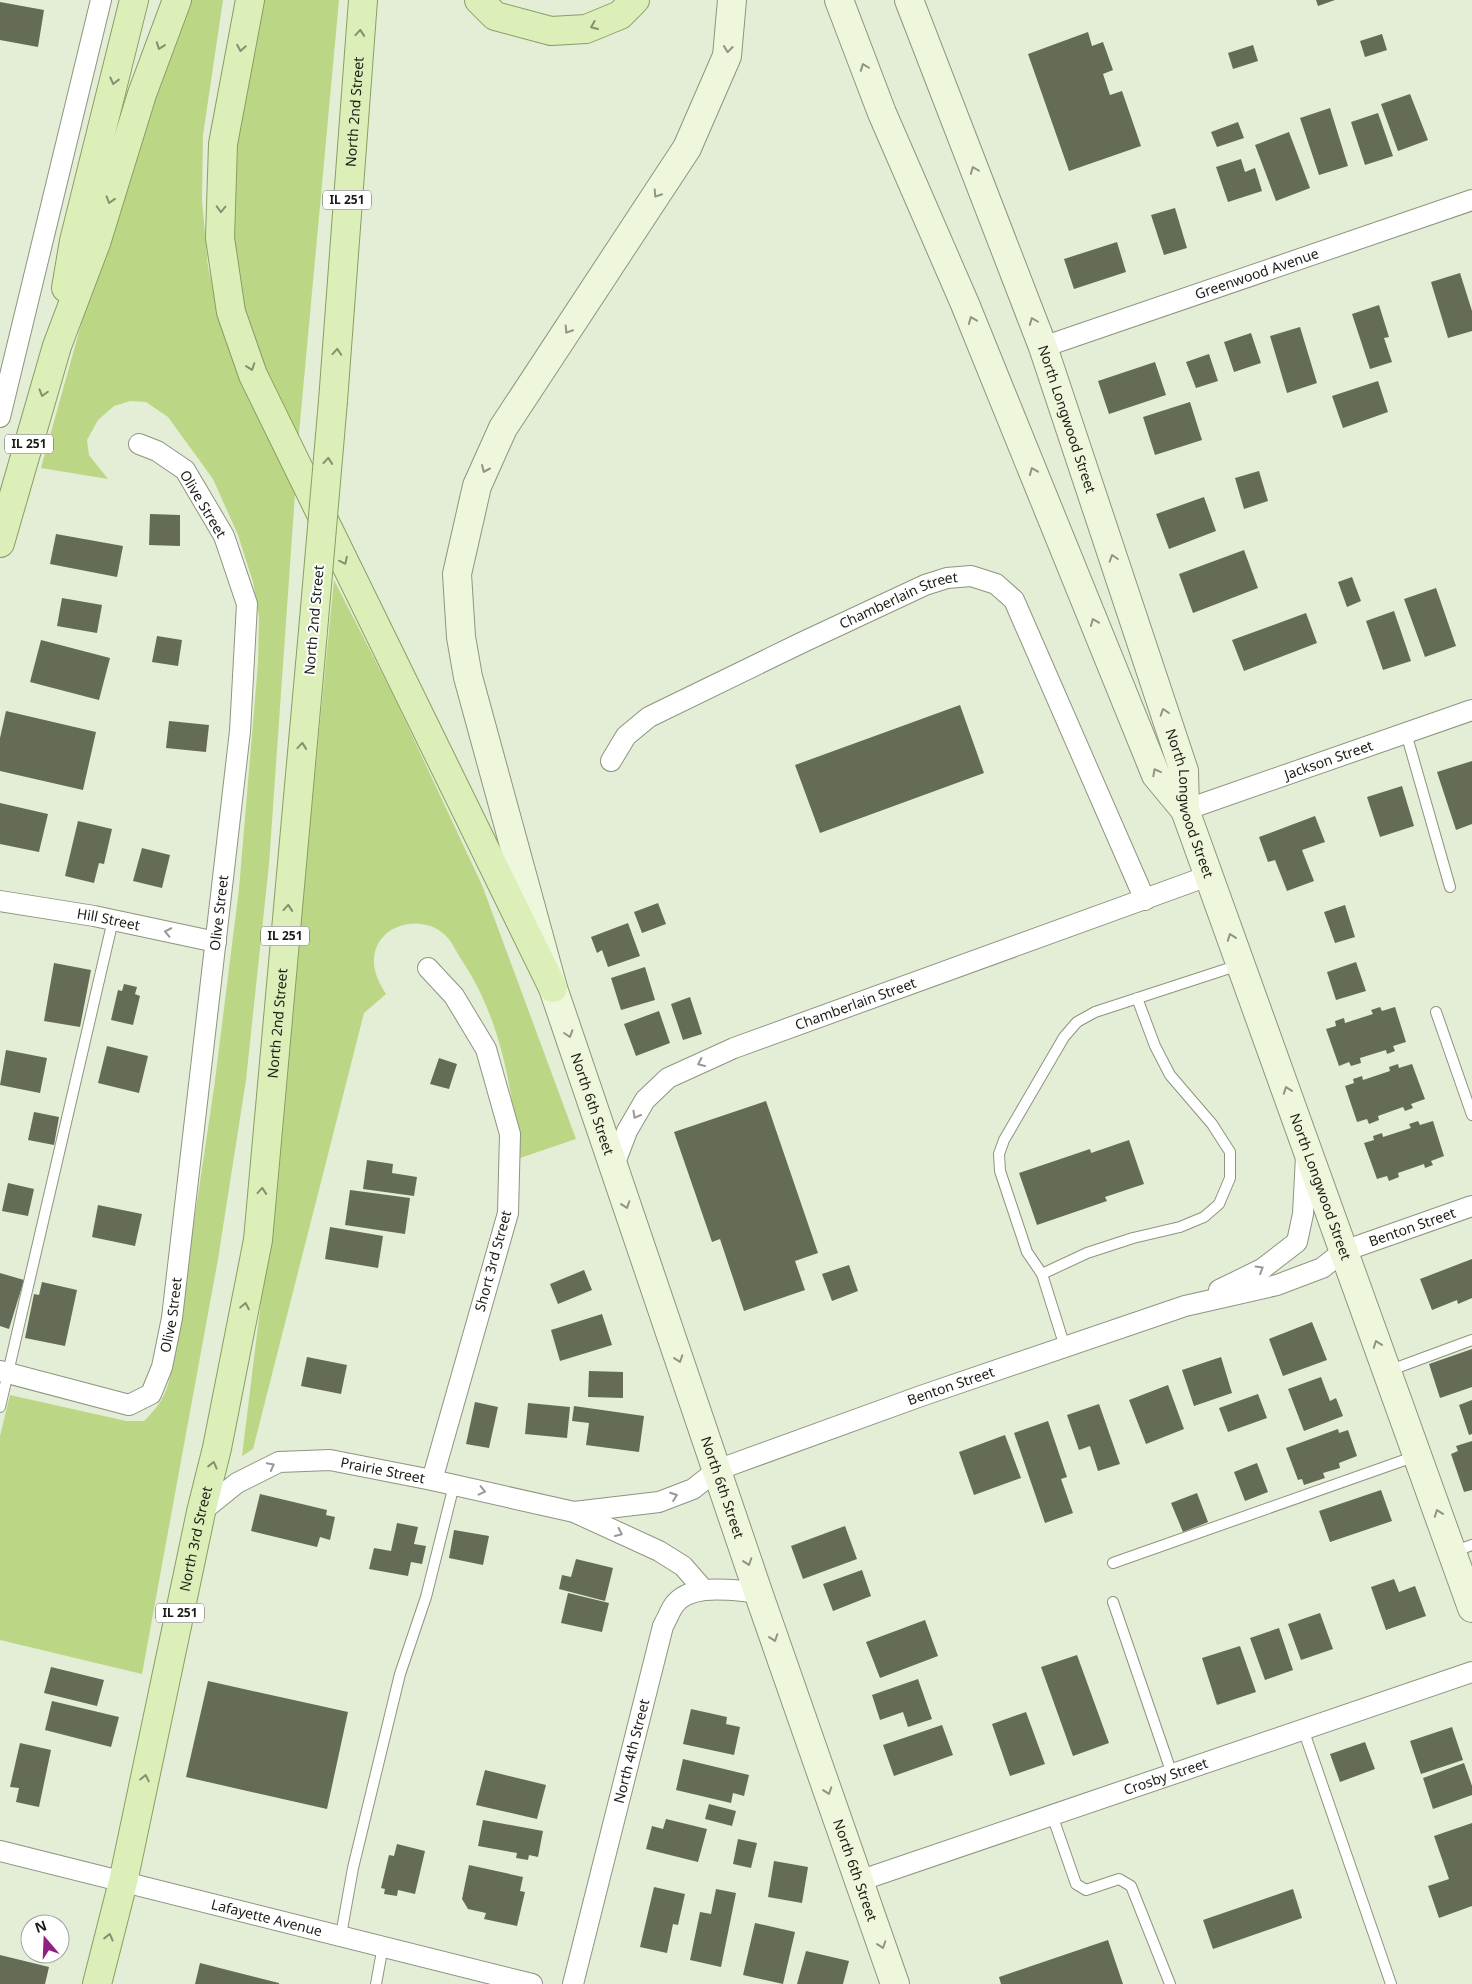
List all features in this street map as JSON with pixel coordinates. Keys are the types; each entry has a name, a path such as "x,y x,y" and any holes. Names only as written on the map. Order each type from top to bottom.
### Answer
{"main road":[{"path":"57,346 74,241 134,0"},
{"name":"IL 251","path":"0,543 57,346 96,243 142,94 177,0"},
{"path":"250,0 224,144 220,238 231,312 253,375 553,988"},
{"name":"North 2nd Street","path":"258,1240 333,401 363,0"},
{"path":"479,0 495,16 551,32 586,29 620,15 635,0"},
{"name":"North 6th Street","path":"732,0 727,56 687,148 503,428 477,486 457,574 461,637 468,677 553,988 758,1592 895,1984"},
{"path":"838,0 882,113 965,304 1156,775 1186,810"},
{"name":"North Longwood Street","path":"909,0 1043,347 1184,771 1186,810 1208,876 1306,1143 1417,1455 1462,1548 1472,1608"},
{"name":"North 3rd Street","path":"97,1984 123,1882 217,1448 258,1240"}],"street":[{"path":"0,417 101,0"},
{"name":"Greenwood Avenue","path":"1043,347 1472,200"},
{"name":"Olive Street","path":"4,1372 129,1405 151,1394 162,1367 172,1318 240,731 247,604 224,536 185,470 157,451 139,444"},
{"name":"Chamberlain Street","path":"611,761 626,736 649,717 801,643 925,586 947,578 971,576 996,584 1014,600 1145,900"},
{"name":"Jackson Street","path":"1186,810 1472,710"},
{"name":"Chamberlain Street","path":"613,1168 627,1131 645,1100 668,1078 734,1048 1208,876"},
{"name":"Hill Street","path":"0,901 113,920 216,942"},
{"name":"Short 3rd Street","path":"428,968 454,996 486,1049 510,1134 508,1213 432,1480"},
{"name":"Benton Street","path":"1186,1306 1262,1269 1297,1242 1303,1214 1306,1143"},
{"name":"Benton Street","path":"717,1470 1186,1306 1277,1285 1322,1268 1344,1251 1472,1206"},
{"name":"Prairie Street","path":"202,1512 237,1483 279,1462 330,1460 432,1480 574,1512 659,1551 683,1566 704,1590"},
{"name":"Prairie Street","path":"574,1512 659,1502 693,1490 717,1470"},
{"name":"North 4th Street","path":"573,1984 663,1626 675,1604 688,1594 704,1590 758,1592"},
{"name":"Crosby Street","path":"859,1881 1472,1672"},
{"name":"Lafayette Avenue","path":"0,1851 532,1984"}],"lane":[{"path":"1406,733 1450,887"},
{"path":"0,1407 4,1372 113,920"},
{"path":"1065,1347 1042,1274 1027,1252 1000,1170 1000,1154 1004,1140 1064,1037 1077,1022 1096,1012 1241,964"},
{"path":"1042,1274 1088,1253 1133,1238 1180,1227 1204,1217 1219,1204 1230,1178 1230,1152 1212,1124 1170,1075 1155,1046 1137,998"},
{"path":"1436,1012 1472,1115"},
{"path":"1387,1371 1472,1340"},
{"path":"1113,1563 1417,1455"},
{"path":"341,1935 354,1868 400,1674 426,1597 454,1485"},
{"path":"1113,1602 1172,1774"},
{"path":"1303,1729 1391,1984"},
{"path":"1052,1815 1076,1884 1086,1890 1119,1879 1131,1886 1170,1984"},
{"path":"376,1984 383,1946"}],"green space":[{"path":"185,0 223,0 203,135 202,200 208,267 222,325 245,389 295,494 269,864 246,1080 218,1259 142,1674 0,1640 0,1436 10,1395 126,1421 144,1421 161,1401 167,1388 173,1363 214,1088 239,889 258,663 259,617 253,582 238,535 213,479 168,417 146,402 130,401 114,406 98,420 87,440 89,455 108,479 41,468 112,214"},
{"path":"254,0 339,0 298,444 270,386 239,294 228,211"},
{"path":"334,580 394,697 482,885 576,1139 520,1158 508,1080 495,1030 475,982 449,939 434,927 411,924 399,926 381,939 376,950 374,966 376,975 386,994 364,1013 253,1449 242,1456 271,1220"}],"building":[{"path":"1316,0 1335,0 1318,6"},
{"path":"0,2 44,10 38,47 0,40"},
{"path":"1088,32 1092,46 1103,42 1113,70 1103,74 1110,95 1122,91 1141,146 1069,171 1028,54"},
{"path":"1382,34 1387,50 1365,57 1360,41"},
{"path":"1253,45 1258,61 1233,69 1228,53"},
{"path":"1410,94 1428,140 1398,151 1381,104"},
{"path":"1330,108 1348,166 1319,175 1300,118"},
{"path":"1378,113 1393,156 1365,165 1351,122"},
{"path":"1238,122 1244,138 1217,147 1211,132"},
{"path":"1289,132 1310,188 1276,201 1255,145"},
{"path":"1241,159 1245,172 1255,168 1262,191 1228,202 1216,167"},
{"path":"1175,208 1187,248 1164,255 1151,215"},
{"path":"1117,242 1126,272 1074,289 1064,259"},
{"path":"1460,273 1472,311 1472,331 1448,338 1431,282"},
{"path":"1379,305 1389,337 1384,338 1392,362 1370,369 1352,314"},
{"path":"1300,327 1317,383 1287,393 1270,336"},
{"path":"1251,333 1261,363 1234,372 1224,342"},
{"path":"1209,354 1218,381 1196,388 1186,362"},
{"path":"1155,362 1166,395 1109,414 1098,381"},
{"path":"1378,381 1388,412 1343,428 1332,396"},
{"path":"1190,402 1202,440 1155,455 1143,417"},
{"path":"1259,471 1268,501 1244,509 1235,478"},
{"path":"1204,497 1216,531 1169,549 1156,514"},
{"path":"150,514 180,515 180,546 149,545"},
{"path":"56,534 123,546 117,577 50,564"},
{"path":"1244,550 1258,588 1193,613 1179,574"},
{"path":"1352,577 1361,601 1347,607 1338,582"},
{"path":"1436,588 1456,646 1425,657 1404,599"},
{"path":"62,598 102,605 97,633 57,626"},
{"path":"1394,611 1411,661 1383,670 1366,621"},
{"path":"1306,613 1317,643 1244,671 1232,640"},
{"path":"157,636 182,640 178,666 152,662"},
{"path":"41,640 110,658 99,700 30,682"},
{"path":"960,705 984,773 820,833 795,765"},
{"path":"6,711 96,732 83,790 0,771 0,738"},
{"path":"169,721 209,725 206,752 166,748"},
{"path":"1472,761 1472,824 1456,830 1437,772"},
{"path":"1402,786 1414,826 1380,837 1367,797"},
{"path":"0,803 48,814 39,852 0,844"},
{"path":"1315,816 1325,842 1302,850 1314,881 1287,891 1275,860 1268,862 1259,837"},
{"path":"78,821 112,829 104,864 99,863 94,883 65,876"},
{"path":"142,848 170,855 162,888 133,881"},
{"path":"658,903 666,924 642,933 634,912"},
{"path":"1345,905 1355,937 1335,943 1324,912"},
{"path":"628,923 640,956 608,967 602,950 597,953 591,937"},
{"path":"1356,962 1366,991 1336,1000 1327,972"},
{"path":"54,963 91,970 80,1027 44,1021"},
{"path":"645,967 655,1000 621,1010 611,978"},
{"path":"124,984 137,987 135,994 140,996 133,1025 111,1020 118,990 122,991"},
{"path":"690,997 702,1034 683,1040 671,1004"},
{"path":"1380,1007 1382,1011 1395,1007 1406,1042 1393,1046 1395,1051 1387,1054 1386,1050 1360,1058 1361,1063 1351,1066 1349,1062 1339,1066 1326,1029 1336,1026 1335,1021 1344,1018 1345,1023 1373,1014 1371,1010"},
{"path":"659,1011 670,1043 636,1056 624,1024"},
{"path":"107,1046 148,1056 139,1093 98,1083"},
{"path":"6,1050 47,1058 40,1093 0,1085"},
{"path":"439,1058 457,1064 449,1089 430,1084"},
{"path":"1398,1064 1399,1068 1412,1064 1425,1099 1411,1104 1413,1108 1405,1111 1403,1107 1378,1116 1379,1120 1369,1124 1367,1119 1357,1122 1345,1086 1354,1083 1353,1079 1362,1076 1363,1080 1390,1071 1389,1067"},
{"path":"766,1101 818,1253 795,1261 805,1290 744,1311 720,1239 712,1242 674,1132"},
{"path":"34,1112 59,1117 54,1145 28,1140"},
{"path":"1418,1121 1420,1125 1433,1121 1444,1156 1431,1161 1433,1165 1425,1168 1424,1164 1398,1173 1399,1177 1389,1181 1387,1176 1377,1179 1364,1143 1374,1140 1373,1136 1382,1133 1383,1137 1411,1128 1409,1124"},
{"path":"1129,1140 1144,1184 1105,1197 1107,1201 1037,1225 1019,1173 1090,1149 1091,1153"},
{"path":"367,1160 393,1164 392,1173 417,1177 414,1196 363,1189"},
{"path":"8,1183 34,1189 28,1216 2,1211"},
{"path":"350,1190 410,1198 405,1234 345,1225"},
{"path":"98,1205 142,1214 135,1246 92,1237"},
{"path":"330,1227 383,1236 378,1268 325,1259"},
{"path":"1472,1259 1472,1298 1458,1304 1457,1300 1432,1310 1420,1279"},
{"path":"849,1265 858,1291 832,1301 822,1274"},
{"path":"584,1270 592,1290 558,1304 550,1284"},
{"path":"0,1273 24,1280 9,1329 0,1326"},
{"path":"42,1282 77,1290 65,1346 25,1338 34,1294 39,1295"},
{"path":"602,1314 612,1345 560,1361 551,1330"},
{"path":"1312,1322 1327,1360 1283,1376 1269,1339"},
{"path":"1472,1349 1472,1387 1440,1398 1429,1364"},
{"path":"307,1357 347,1365 341,1394 301,1386"},
{"path":"1221,1357 1232,1393 1194,1406 1182,1370"},
{"path":"589,1371 623,1372 623,1398 588,1397"},
{"path":"1321,1377 1330,1401 1336,1398 1343,1416 1304,1431 1288,1389"},
{"path":"1168,1385 1184,1429 1146,1444 1129,1400"},
{"path":"1258,1394 1267,1418 1228,1432 1219,1408"},
{"path":"1472,1400 1472,1434 1469,1435 1459,1405"},
{"path":"475,1402 498,1407 489,1448 466,1444"},
{"path":"528,1403 570,1407 567,1438 525,1434"},
{"path":"1099,1404 1120,1464 1098,1471 1090,1446 1079,1450 1067,1415"},
{"path":"574,1406 644,1416 639,1452 586,1445 589,1423 572,1421"},
{"path":"1048,1421 1067,1477 1061,1479 1073,1513 1045,1523 1014,1433"},
{"path":"1338,1429 1339,1433 1348,1430 1357,1456 1339,1463 1340,1468 1323,1473 1325,1478 1304,1485 1302,1479 1298,1480 1286,1448"},
{"path":"1005,1435 1021,1478 974,1495 959,1452"},
{"path":"1472,1441 1472,1490 1464,1492 1451,1454 1458,1451 1456,1446"},
{"path":"1257,1463 1268,1492 1245,1501 1234,1472"},
{"path":"1381,1490 1392,1521 1330,1542 1319,1511"},
{"path":"1197,1493 1208,1522 1183,1532 1171,1503"},
{"path":"260,1494 327,1510 326,1515 335,1517 330,1540 320,1537 317,1547 251,1531"},
{"path":"397,1523 418,1527 414,1544 426,1546 422,1564 411,1562 408,1576 369,1569 374,1548 391,1551"},
{"path":"845,1526 857,1559 803,1579 791,1546"},
{"path":"454,1530 489,1536 483,1565 449,1558"},
{"path":"576,1559 613,1568 605,1601 559,1589 562,1575 571,1577"},
{"path":"862,1570 871,1596 833,1611 823,1584"},
{"path":"1394,1579 1399,1592 1415,1586 1426,1616 1386,1630 1371,1587"},
{"path":"568,1593 609,1603 602,1632 561,1623"},
{"path":"1320,1613 1333,1649 1301,1660 1288,1624"},
{"path":"925,1620 938,1656 880,1678 866,1642"},
{"path":"1279,1628 1293,1670 1265,1680 1250,1638"},
{"path":"1240,1646 1256,1692 1217,1705 1202,1658"},
{"path":"1077,1655 1109,1743 1073,1756 1041,1667"},
{"path":"51,1667 104,1680 97,1706 44,1693"},
{"path":"918,1679 932,1719 908,1727 903,1712 880,1720 872,1695"},
{"path":"208,1681 348,1712 327,1809 186,1777"},
{"path":"52,1701 119,1717 111,1747 45,1730"},
{"path":"691,1709 727,1717 726,1724 740,1727 734,1755 683,1744"},
{"path":"1026,1712 1045,1764 1010,1776 992,1724"},
{"path":"942,1725 953,1755 894,1776 883,1745"},
{"path":"1452,1727 1463,1760 1421,1774 1410,1741"},
{"path":"1365,1742 1375,1769 1340,1782 1330,1754"},
{"path":"20,1743 51,1750 39,1807 16,1802 19,1788 10,1787"},
{"path":"683,1759 749,1775 744,1796 733,1793 731,1803 676,1790"},
{"path":"1464,1763 1472,1786 1472,1795 1433,1809 1423,1778"},
{"path":"485,1770 546,1785 537,1819 476,1805"},
{"path":"709,1804 736,1811 732,1826 705,1819"},
{"path":"666,1819 707,1829 698,1862 646,1849 652,1826 663,1829"},
{"path":"483,1820 543,1831 538,1857 529,1855 528,1860 516,1858 517,1853 478,1846"},
{"path":"1472,1823 1472,1906 1439,1918 1428,1886 1449,1879 1434,1836"},
{"path":"738,1839 757,1843 751,1868 733,1864"},
{"path":"397,1844 425,1851 415,1894 398,1890 397,1896 384,1894 385,1889 381,1888 389,1855 394,1856"},
{"path":"774,1861 808,1867 802,1903 768,1897"},
{"path":"469,1865 523,1877 520,1891 525,1892 517,1926 484,1919 486,1913 468,1909 462,1899"},
{"path":"654,1887 685,1894 678,1925 673,1924 667,1953 640,1947"},
{"path":"716,1889 736,1893 721,1967 690,1960 700,1912 711,1914"},
{"path":"1293,1889 1302,1918 1213,1949 1203,1920"},
{"path":"755,1923 795,1932 783,1984 743,1975"},
{"path":"1108,1940 1123,1984 1001,1984 999,1977"},
{"path":"806,1951 849,1961 843,1984 797,1984"},
{"path":"0,1955 20,1960 20,1964 37,1964 49,1967 45,1984 0,1984"},
{"path":"200,1963 279,1983 279,1984 195,1984"}]}
